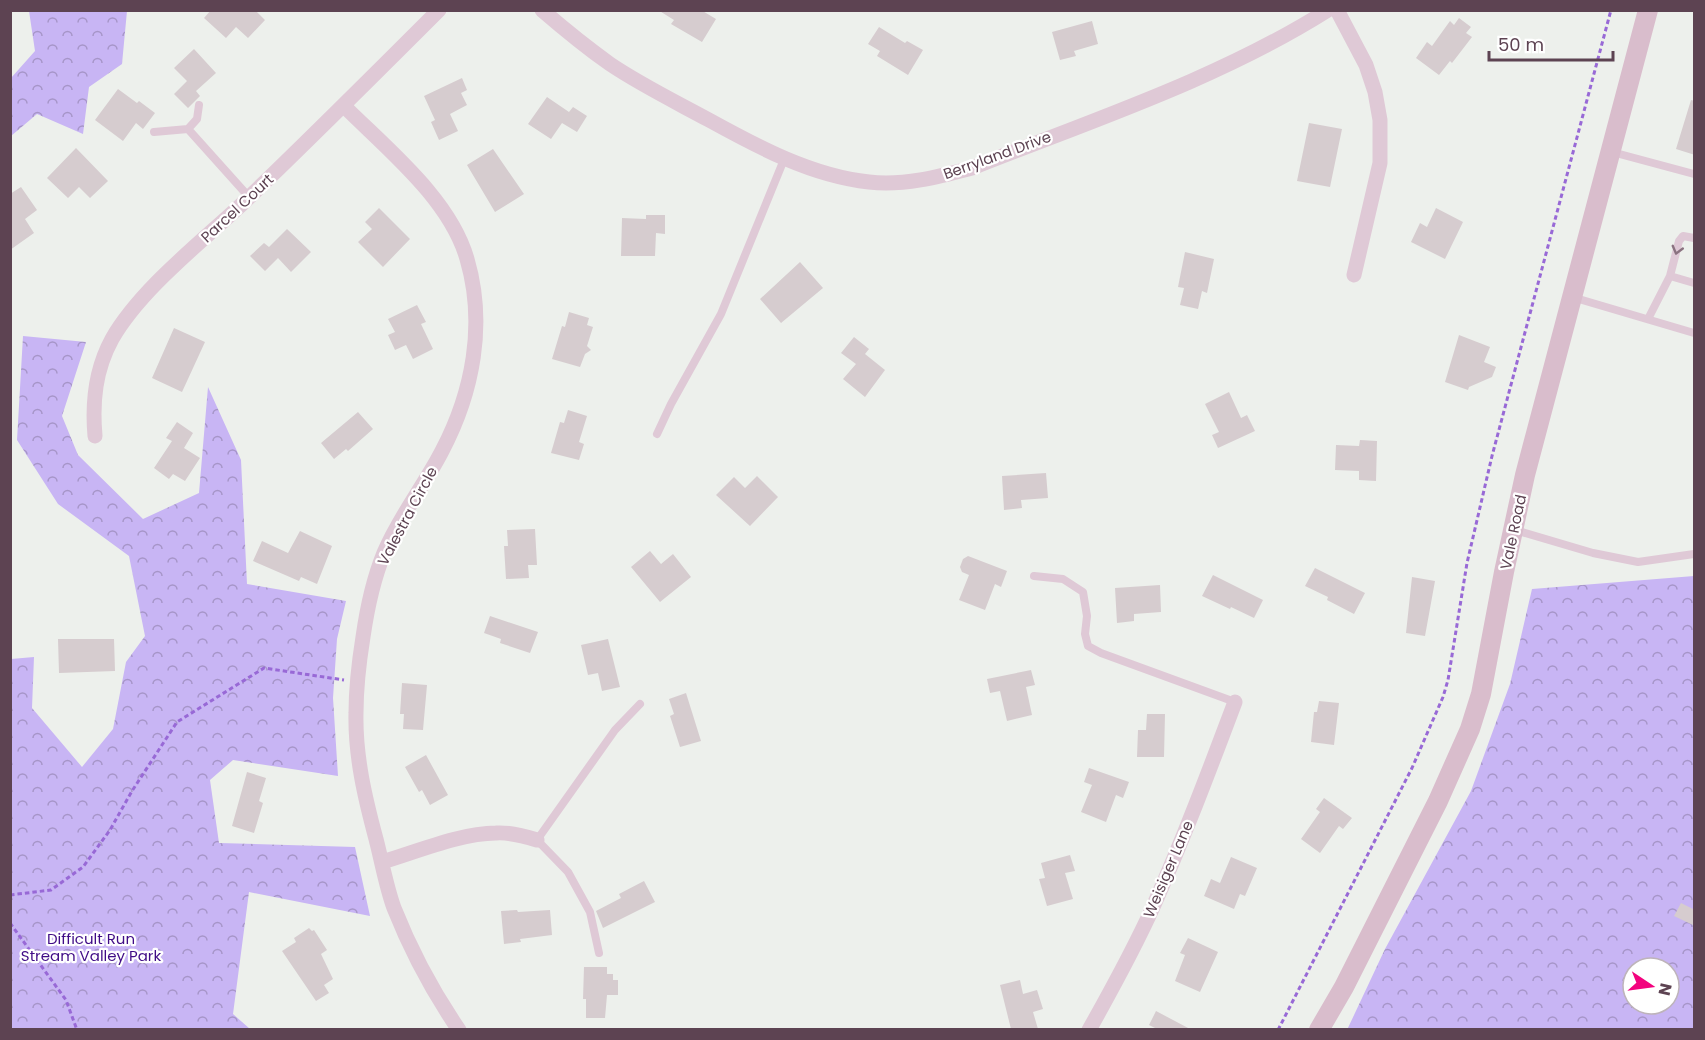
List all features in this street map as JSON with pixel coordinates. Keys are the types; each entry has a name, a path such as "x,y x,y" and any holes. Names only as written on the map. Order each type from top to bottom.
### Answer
{"main road":[{"name":"Vale Road","path":"1319,1029 1344,987 1422,832 1470,729 1481,694 1525,475 1648,10"}],"street":[{"name":"Parcel Court","path":"95,436 93,409 102,362 112,339 126,319 154,286 344,106 438,10"},
{"name":"Berryland Drive","path":"542,10 610,64 746,141 823,173 869,182 914,181 972,168 1245,57 1328,10"},
{"path":"1337,10 1366,65 1375,92 1380,120 1380,163 1354,275"},
{"name":"Valestra Circle","path":"344,106 422,184 440,206 467,256 477,306 477,332 472,369 458,417 442,451 397,528 382,560 366,613 356,714 358,753 366,802 394,907 419,964 442,1006 459,1029"},
{"name":"Weisiger Lane","path":"1089,1029 1124,967 1152,907 1192,814 1235,702"},
{"path":"382,862 476,834 497,832 537,840"}],"lane":[{"path":"154,132 188,129 197,119 199,105"},
{"path":"188,129 249,197"},
{"path":"1610,151 1695,174"},
{"path":"657,434 721,314 785,157"},
{"path":"1648,319 1670,276 1679,241 1683,236 1695,238"},
{"path":"1670,276 1695,283"},
{"path":"1572,297 1695,333"},
{"path":"1513,530 1593,553 1638,562 1695,554"},
{"path":"1034,576 1064,579 1083,592 1087,616 1084,634 1088,646 1101,653 1235,702"},
{"path":"599,953 590,912 574,882 568,872 537,840 615,730 640,704"}],"path":[{"path":"1278,1029 1412,768 1443,697 1448,680 1467,563 1492,456 1611,10"},
{"path":"10,895 51,890 83,867 110,830 132,791 177,722 264,668 358,682"},
{"path":"10,923 66,1000 77,1029"}],"green space":[{"path":"29,11 127,11 122,64 89,87 83,134 37,114 11,136 11,78 35,51"},
{"name":"Difficult Run Stream Valley Park","path":"23,336 86,342 62,416 78,455 143,519 199,493 208,387 241,460 247,584 346,601 337,639 333,698 338,776 233,760 210,780 219,843 355,847 370,916 249,892 233,1014 250,1029 11,1029 11,659 34,657 32,708 82,767 113,729 126,662 145,636 129,556 58,504 17,440"},
{"path":"1694,576 1694,1029 1347,1030 1385,949 1471,791 1510,684 1532,589"}],"building":[{"path":"211,10 255,10 265,20 248,38 236,27 226,38 204,18"},
{"path":"658,10 701,10 716,19 702,42 671,24 674,20"},
{"path":"1459,18 1471,27 1466,33 1472,37 1452,63 1450,61 1439,75 1416,58 1427,42 1432,46 1450,21 1454,25"},
{"path":"1092,21 1098,44 1074,51 1076,56 1060,60 1052,32"},
{"path":"879,27 905,43 907,41 923,50 908,75 877,56 880,51 868,44"},
{"path":"194,49 216,73 196,91 200,96 188,108 174,94 187,81 174,68"},
{"path":"462,78 467,90 461,93 467,105 450,114 458,131 439,140 431,122 435,120 424,96"},
{"path":"118,89 155,113 143,129 136,123 123,141 95,120"},
{"path":"547,97 569,112 573,107 587,116 577,132 562,123 551,139 528,124"},
{"path":"1691,100 1695,101 1695,155 1676,149"},
{"path":"1309,123 1342,129 1330,187 1297,181"},
{"path":"76,148 108,181 90,198 79,187 68,198 47,178"},
{"path":"493,149 524,194 495,212 467,165"},
{"path":"21,187 37,210 25,219 34,233 10,250 10,194"},
{"path":"379,208 410,239 383,267 358,242 372,229 365,222"},
{"path":"1436,208 1463,222 1445,259 1411,242 1420,223 1427,227"},
{"path":"646,215 665,215 665,234 656,233 655,256 621,256 622,218 646,219"},
{"path":"287,229 311,252 291,272 278,258 265,271 250,256 264,243 269,247"},
{"path":"1185,252 1214,259 1207,293 1202,291 1198,309 1180,305 1184,288 1178,287"},
{"path":"800,262 823,288 781,323 760,299"},
{"path":"417,305 426,322 421,324 433,349 413,359 406,345 395,350 388,335 395,332 388,319"},
{"path":"569,312 589,318 587,325 593,327 587,346 591,350 585,354 580,367 552,359 562,326 565,327"},
{"path":"174,328 205,342 182,392 152,378"},
{"path":"1459,335 1490,347 1484,362 1496,367 1492,377 1469,387 1468,390 1445,382"},
{"path":"854,337 869,349 865,354 885,370 865,397 843,379 856,364 841,353"},
{"path":"1229,392 1241,418 1247,415 1255,431 1218,448 1212,435 1219,432 1205,404"},
{"path":"568,410 587,416 579,442 584,444 579,460 551,453 560,422 564,423"},
{"path":"358,412 373,429 348,451 346,449 334,459 321,443"},
{"path":"177,422 193,433 184,448 200,458 185,481 173,474 169,479 154,468 172,441 166,438"},
{"path":"1360,440 1377,441 1376,481 1359,480 1359,471 1335,470 1336,445 1359,446"},
{"path":"1046,473 1048,498 1021,500 1022,508 1004,510 1002,476"},
{"path":"757,476 778,497 750,526 716,495 734,477 745,488"},
{"path":"535,529 537,565 528,565 529,578 506,579 504,546 508,546 507,530"},
{"path":"300,531 332,546 317,584 301,577 299,581 253,561 262,541 288,553"},
{"path":"650,551 661,564 673,554 691,577 660,602 631,567"},
{"path":"968,556 1007,571 1001,587 995,584 985,610 959,600 969,575 962,572 960,567 963,559"},
{"path":"1315,568 1365,593 1354,614 1327,600 1328,597 1305,586"},
{"path":"1213,575 1263,600 1254,618 1202,596"},
{"path":"1412,577 1435,581 1425,636 1406,633"},
{"path":"1160,585 1161,612 1134,614 1134,621 1117,623 1115,588"},
{"path":"490,616 538,632 530,653 500,643 501,639 484,633"},
{"path":"58,639 114,639 115,671 59,673"},
{"path":"608,639 620,687 602,691 598,673 588,675 581,645"},
{"path":"1031,670 1035,685 1026,687 1032,715 1007,721 1000,691 990,693 987,679"},
{"path":"402,683 427,685 423,730 403,729 404,714 400,714"},
{"path":"686,693 701,741 680,747 670,716 674,714 669,699"},
{"path":"1319,701 1339,703 1334,745 1311,742 1314,712 1317,712"},
{"path":"1147,714 1165,714 1164,757 1137,757 1138,730 1146,730"},
{"path":"426,755 448,795 430,805 422,790 419,792 405,767"},
{"path":"1089,768 1129,782 1123,798 1116,795 1106,822 1081,812 1092,785 1084,782"},
{"path":"247,772 266,778 259,801 263,803 254,833 232,826"},
{"path":"1324,798 1352,818 1343,829 1339,826 1320,853 1301,839 1320,812 1316,809"},
{"path":"1070,855 1075,871 1065,873 1073,899 1047,906 1039,879 1045,878 1041,863"},
{"path":"1231,857 1257,868 1245,896 1240,894 1234,909 1204,896 1211,879 1220,883"},
{"path":"644,881 655,902 603,928 596,911 621,898 619,894"},
{"path":"1681,903 1695,910 1695,926 1674,916"},
{"path":"517,910 518,912 550,910 552,935 520,939 521,942 504,944 501,911"},
{"path":"309,928 314,930 327,950 321,954 333,979 324,985 329,993 316,1001 282,951 296,942 294,938"},
{"path":"1188,938 1218,952 1200,992 1175,981 1185,955 1180,953"},
{"path":"584,967 607,967 607,974 613,974 613,980 618,980 618,995 607,995 605,1018 586,1018 586,999 583,999"},
{"path":"1020,980 1023,994 1037,990 1043,1009 1033,1012 1038,1029 1011,1029 1000,985"},
{"path":"1156,1011 1190,1029 1157,1029 1149,1025"}]}
